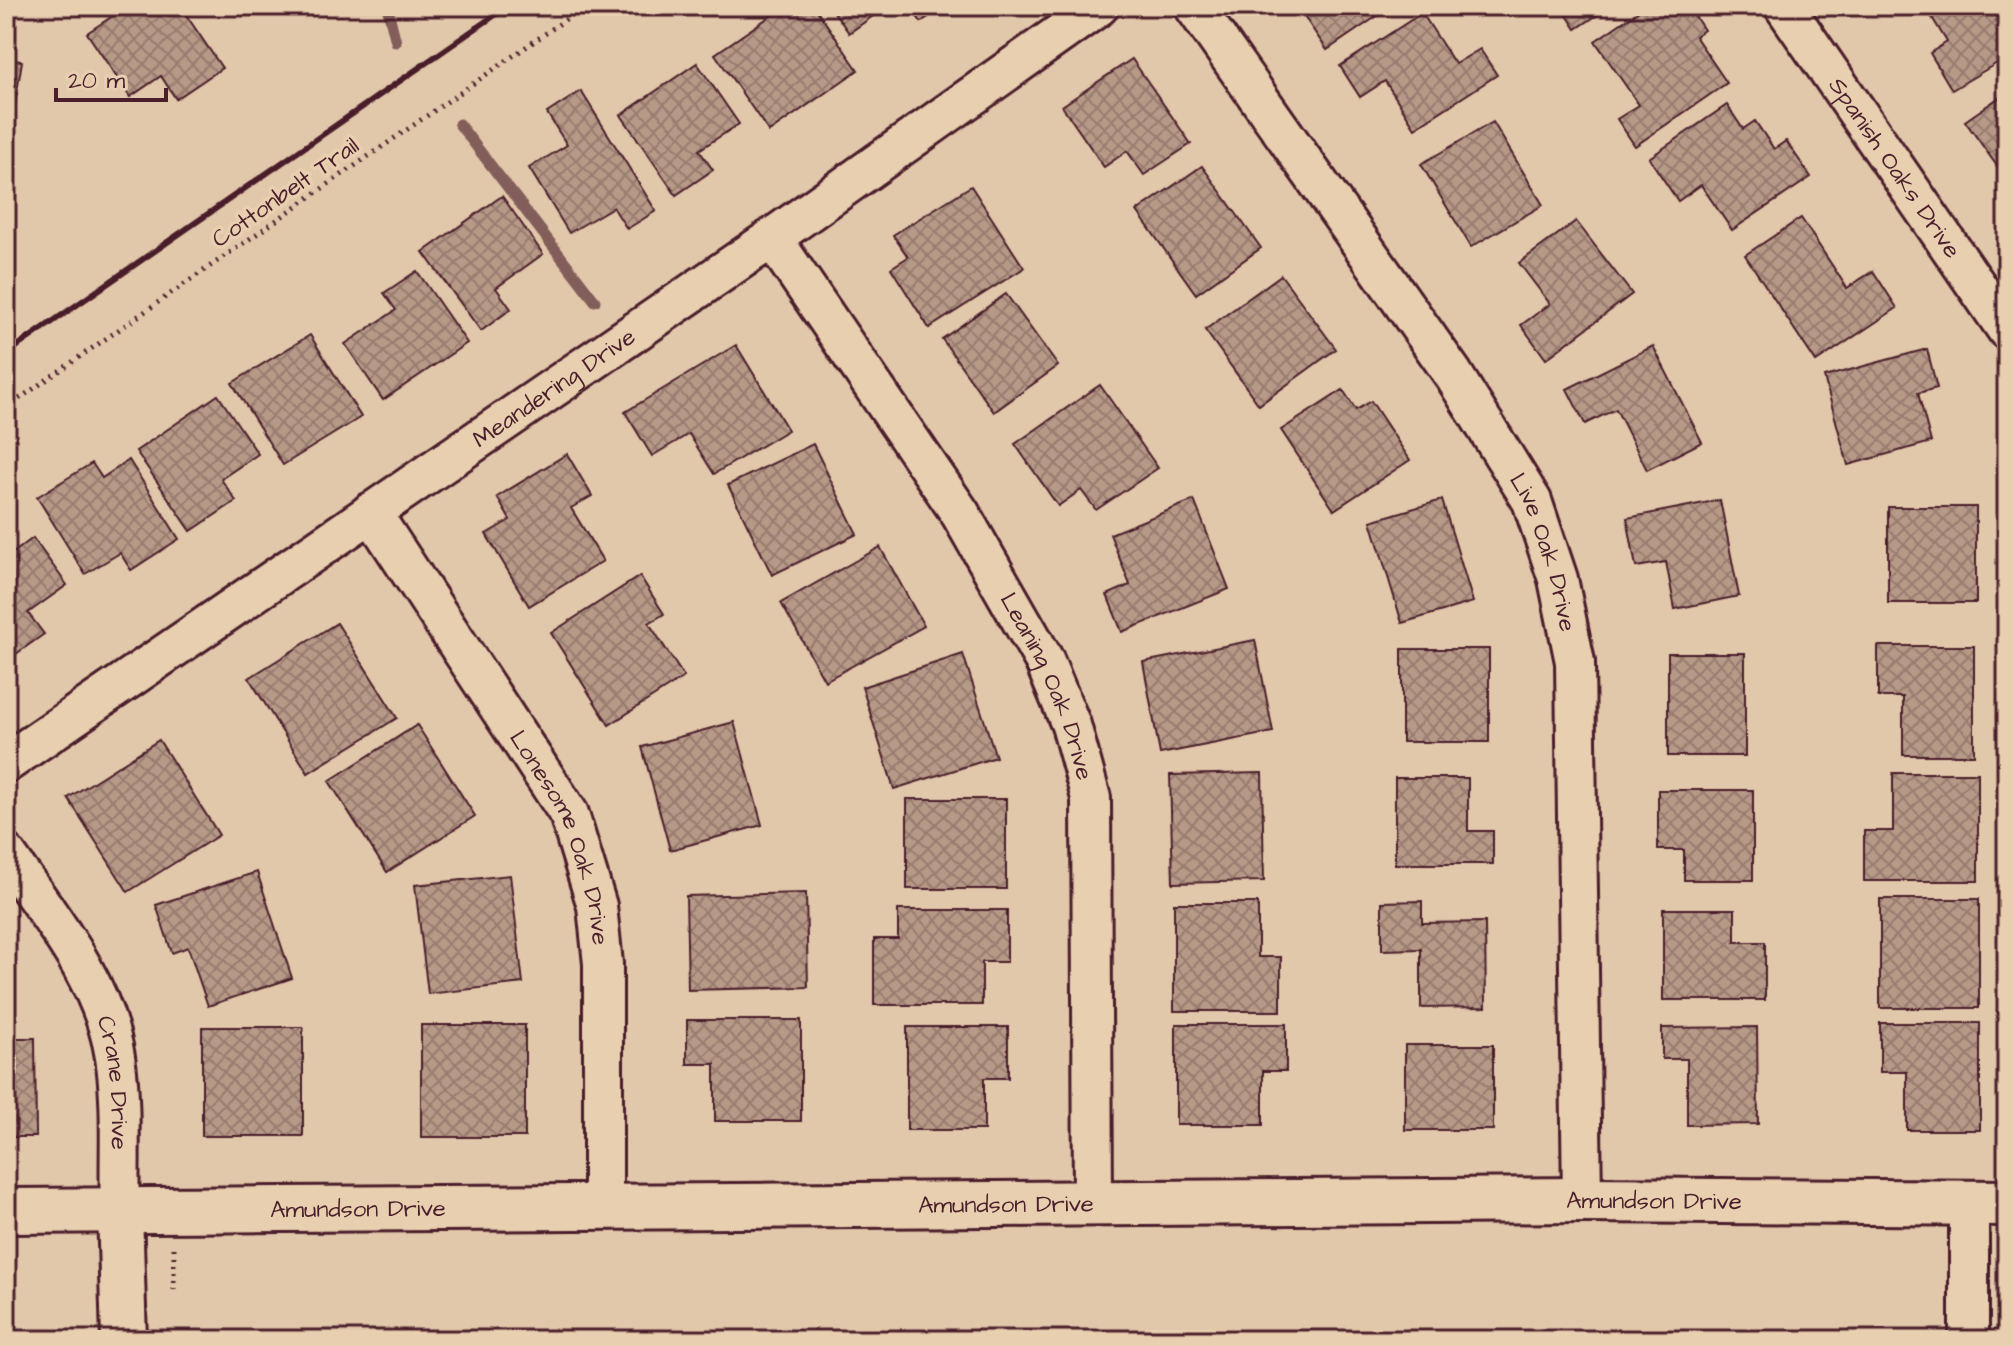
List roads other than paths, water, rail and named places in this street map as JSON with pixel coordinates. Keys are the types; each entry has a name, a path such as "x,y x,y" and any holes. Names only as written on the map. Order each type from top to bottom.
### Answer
{"street":[{"name":"Meandering Drive","path":"6,763 772,238 1099,6"},
{"name":"Live Oak Drive","path":"1194,6 1453,374 1532,501 1554,566 1575,662 1582,1200"},
{"name":"Spanish Oaks Drive","path":"1784,6 2007,330"},
{"name":"Leaning Oak Drive","path":"772,238 960,513 1044,660 1071,725 1091,798 1093,1204"},
{"name":"Lonesome Oak Drive","path":"371,512 569,814 597,906 603,964 603,1207"},
{"name":"Crane Drive","path":"6,854 75,953 103,1012 115,1056 124,1340"},
{"name":"Amundson Drive","path":"6,1211 1582,1200 1988,1203"},
{"path":"1969,1340 1988,1203"}],"waterway":[{"path":"387,6 396,42"},
{"path":"459,124 595,301"}],"railway":[{"path":"6,354 508,6"}]}
